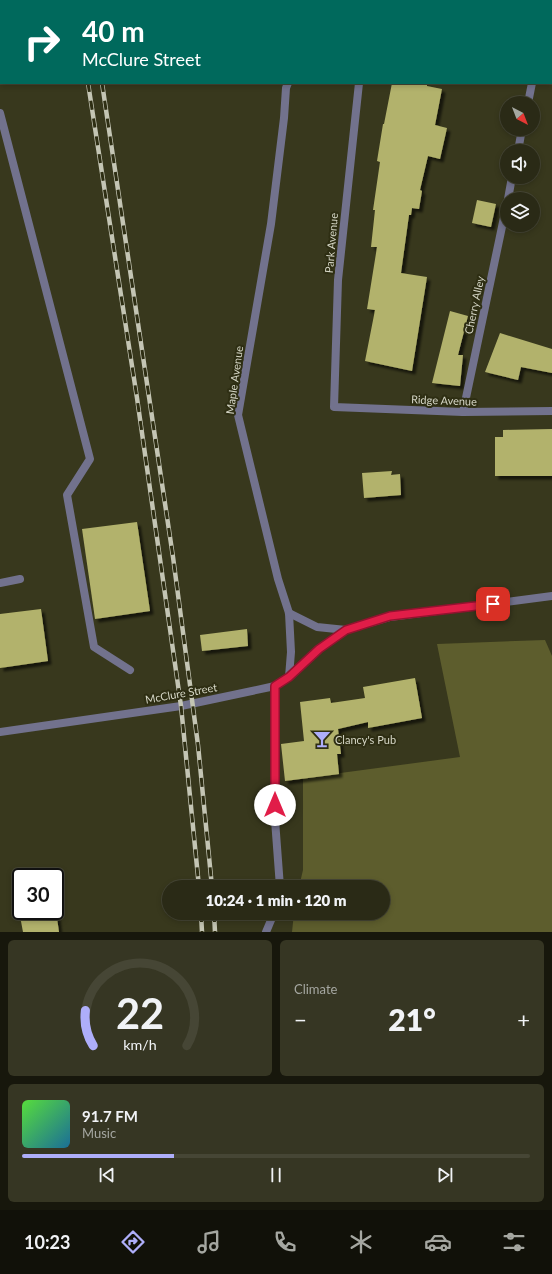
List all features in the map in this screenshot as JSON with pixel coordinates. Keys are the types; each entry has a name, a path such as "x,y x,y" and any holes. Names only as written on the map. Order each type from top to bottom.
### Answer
{"street":[{"name":"Maple Avenue","path":"288,84 271,224 238,415 276,572 289,613 291,652 289,677"},
{"name":"Park Avenue","path":"334,407 338,280 359,84"},
{"path":"529,96 532,84"},
{"path":"0,113 90,459 66,495 94,646 130,670"},
{"name":"Cherry Alley","path":"463,412 501,232"},
{"name":"Ridge Avenue","path":"334,407 463,412 552,411"},
{"path":"0,582 20,579"},
{"name":"McClure Street","path":"0,732 181,706 275,686 289,677 319,649 346,630 390,616 552,596"},
{"name":"McClure Street","path":"289,613 317,628 346,630"},
{"path":"275,686 275,820 279,880"},
{"path":"266,932 271,920"}],"shaded area":[{"path":"545,640 552,656 552,932 292,932 293,920 390,920 390,880 301,880 303,870 303,778 460,757 437,644"}],"building":[{"path":"392,84 427,84 427,86 442,89 435,125 447,128 440,159 428,156 420,190 422,191 419,209 412,208 411,215 409,215 401,273 427,277 412,371 365,361 375,310 367,309 377,247 371,247 375,210 373,210 380,162 377,161"},
{"path":"477,200 496,204 491,227 472,223"},
{"path":"450,311 468,316 458,355 463,355 460,386 432,383"},
{"path":"500,333 552,349 552,373 521,367 518,380 485,372"},
{"path":"552,429 552,476 495,476 495,437 503,437 503,430"},
{"path":"392,471 391,475 400,474 401,495 364,498 362,473"},
{"path":"137,522 150,611 95,619 82,529"},
{"path":"41,609 48,661 0,668 0,614"},
{"path":"247,629 248,646 202,651 200,635"},
{"path":"415,678 422,718 368,728 368,722 338,729 341,754 337,754 339,774 285,781 281,744 304,741 300,702 330,698 331,703 365,698 363,687"},
{"path":"21,920 57,920 59,932 23,932"}],"railway":[{"path":"88,84 137,398 181,706 198,880"},
{"path":"102,84 173,557 198,745 211,880"},
{"path":"201,920 202,932"},
{"path":"214,920 215,932"}],"place":[{"name":"Clancy's Pub","path":"322,739"}],"route":[{"path":"275,805 275,686 289,677 319,649 346,630 390,616 493,604"}]}
